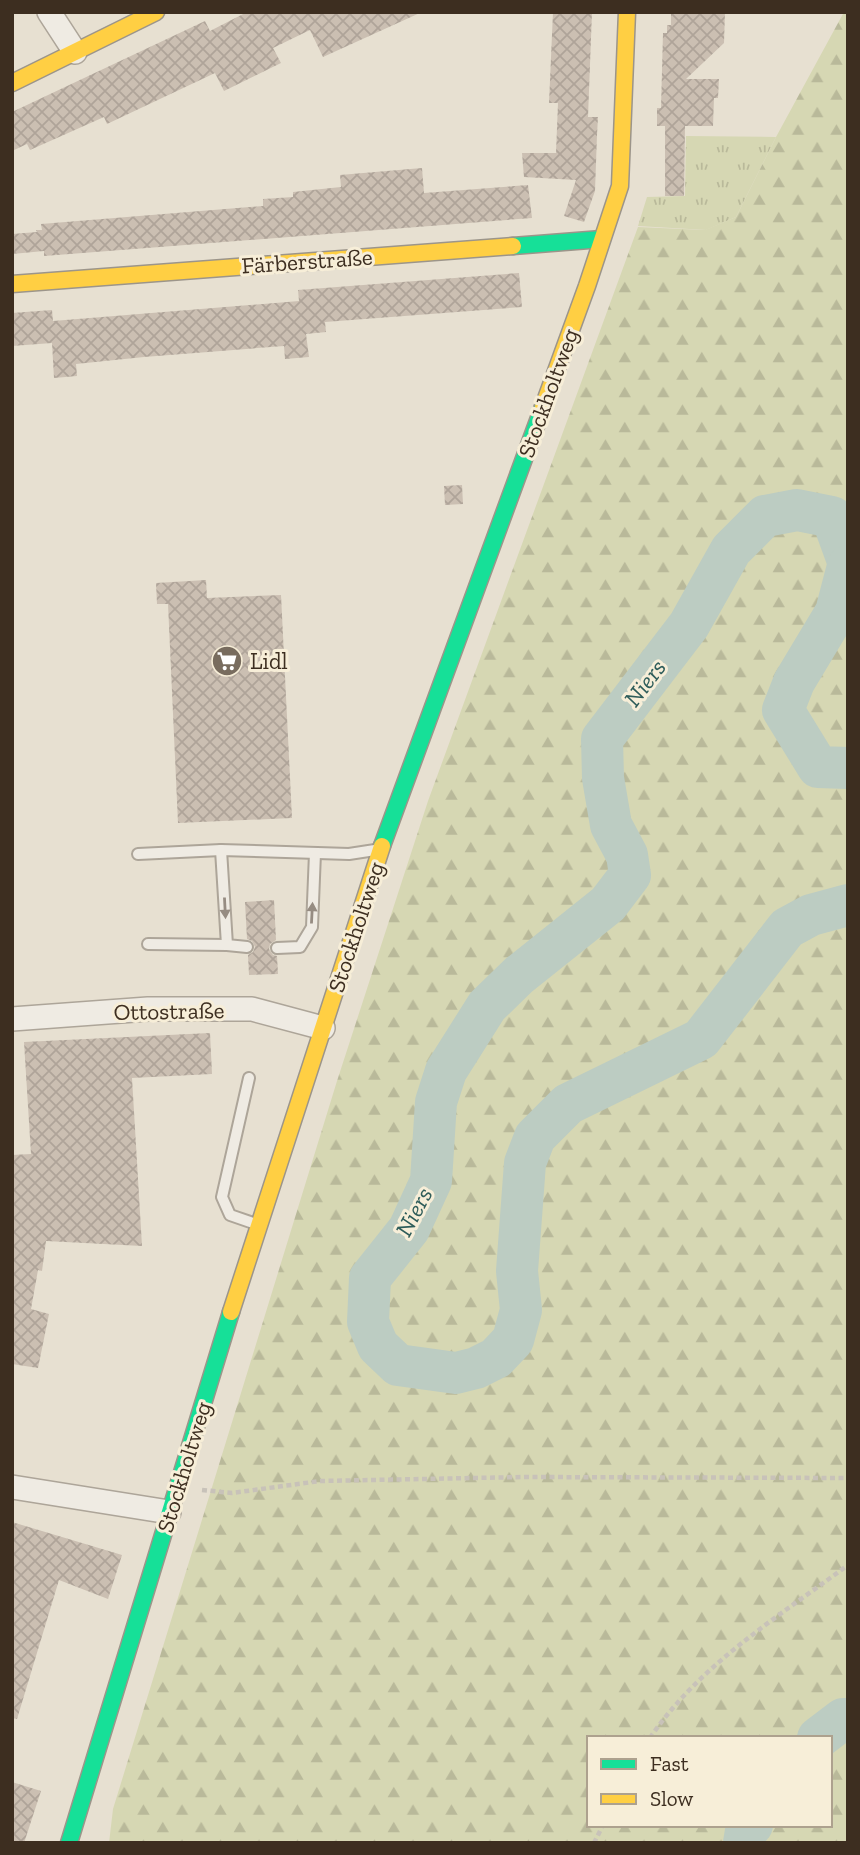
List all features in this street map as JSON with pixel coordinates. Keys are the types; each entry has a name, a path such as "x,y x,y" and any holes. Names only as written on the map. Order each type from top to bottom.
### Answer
{"main road":[{"path":"12,83 75,52 122,24 156,12"},
{"name":"Stockholtweg","path":"69,1843 258,1225 381,849 620,186 626,12"},
{"name":"Färberstraße","path":"12,284 602,239"}],"street":[{"path":"49,12 75,52"},
{"name":"Ottostraße","path":"12,1019 148,1009 252,1010 323,1028"},
{"path":"12,1487 169,1512"}],"lane":[{"path":"138,854 221,850 349,854 381,849"},
{"path":"221,850 227,945"},
{"path":"277,948 300,947 312,928 315,853"},
{"path":"148,944 247,947"},
{"path":"249,1078 222,1197 230,1214 258,1225"}],"path":[{"path":"177,1486 232,1493 320,1481 524,1477 848,1478"},
{"path":"652,1736 684,1693 706,1672 848,1565"},
{"path":"594,1843 602,1827"}],"green space":[{"path":"844,12 848,12 848,1843 109,1843 113,1809 337,1081 428,801 638,227 705,230 736,217"},
{"path":"686,136 776,137 736,217 706,230 638,226 647,197 685,196"}],"building":[{"path":"247,12 422,12 323,57 310,30 273,48 281,63 224,91 215,73 107,124 104,117 30,150 27,144 12,151 12,112 205,21 210,31"},
{"path":"553,12 592,12 588,117 598,117 595,191 584,222 564,216 576,180 524,177 522,153 556,153 558,103 549,103"},
{"path":"671,12 725,12 724,43 686,79 719,79 718,98 714,98 713,126 685,126 684,196 665,196 665,126 657,126 657,108 661,108 663,33 667,33 667,25 671,25"},
{"path":"422,168 424,193 528,185 532,218 44,256 44,251 12,254 12,234 37,232 36,230 42,230 41,224 263,206 263,199 293,197 293,192 341,187 340,175"},
{"path":"519,273 522,307 325,322 326,332 306,334 309,357 285,359 284,346 144,357 76,364 77,376 54,378 52,343 12,346 12,313 52,310 53,321 299,301 298,290"},
{"path":"462,485 463,504 445,505 444,486"},
{"name":"Lidl","path":"206,580 207,598 281,595 292,818 178,823 168,604 157,604 156,583"},
{"path":"274,900 276,940 270,944 269,949 277,956 278,974 249,975 248,955 255,947 252,941 247,939 245,902"},
{"path":"210,1033 212,1074 132,1078 142,1246 46,1241 42,1271 38,1270 31,1309 49,1314 38,1368 12,1364 12,1155 31,1154 24,1042"},
{"path":"12,1522 122,1555 108,1599 59,1580 17,1719 12,1718"},
{"path":"12,1782 41,1791 24,1843 12,1843"}],"waterway":[{"name":"Niers","path":"848,561 832,517 797,510 765,516 731,550 689,625 602,739 603,778 611,825 627,855 630,875 608,904 519,975 487,1006 446,1071 436,1102 431,1181 409,1229 370,1278 368,1322 378,1346 398,1365 456,1373 476,1368 496,1358 513,1340 521,1310 517,1271 525,1163 535,1137 568,1104 701,1039 787,928 811,915 848,905"},
{"name":"Niers","path":"848,566 836,612 794,682 783,710 818,767 848,768"},
{"name":"Niers","path":"821,1736 843,1719 848,1719"},
{"name":"Niers","path":"744,1843 746,1831 750,1827"}],"traffic: fast":[{"path":"513,246 602,239"},
{"path":"382,846 543,407"},
{"path":"69,1843 231,1312"}],"traffic: slow":[{"path":"12,83 156,12"},
{"path":"543,407 620,186 627,12"},
{"path":"12,284 513,246"},
{"path":"231,1312 382,846"}],"place":[{"name":"Lidl","path":"227,661"}]}
